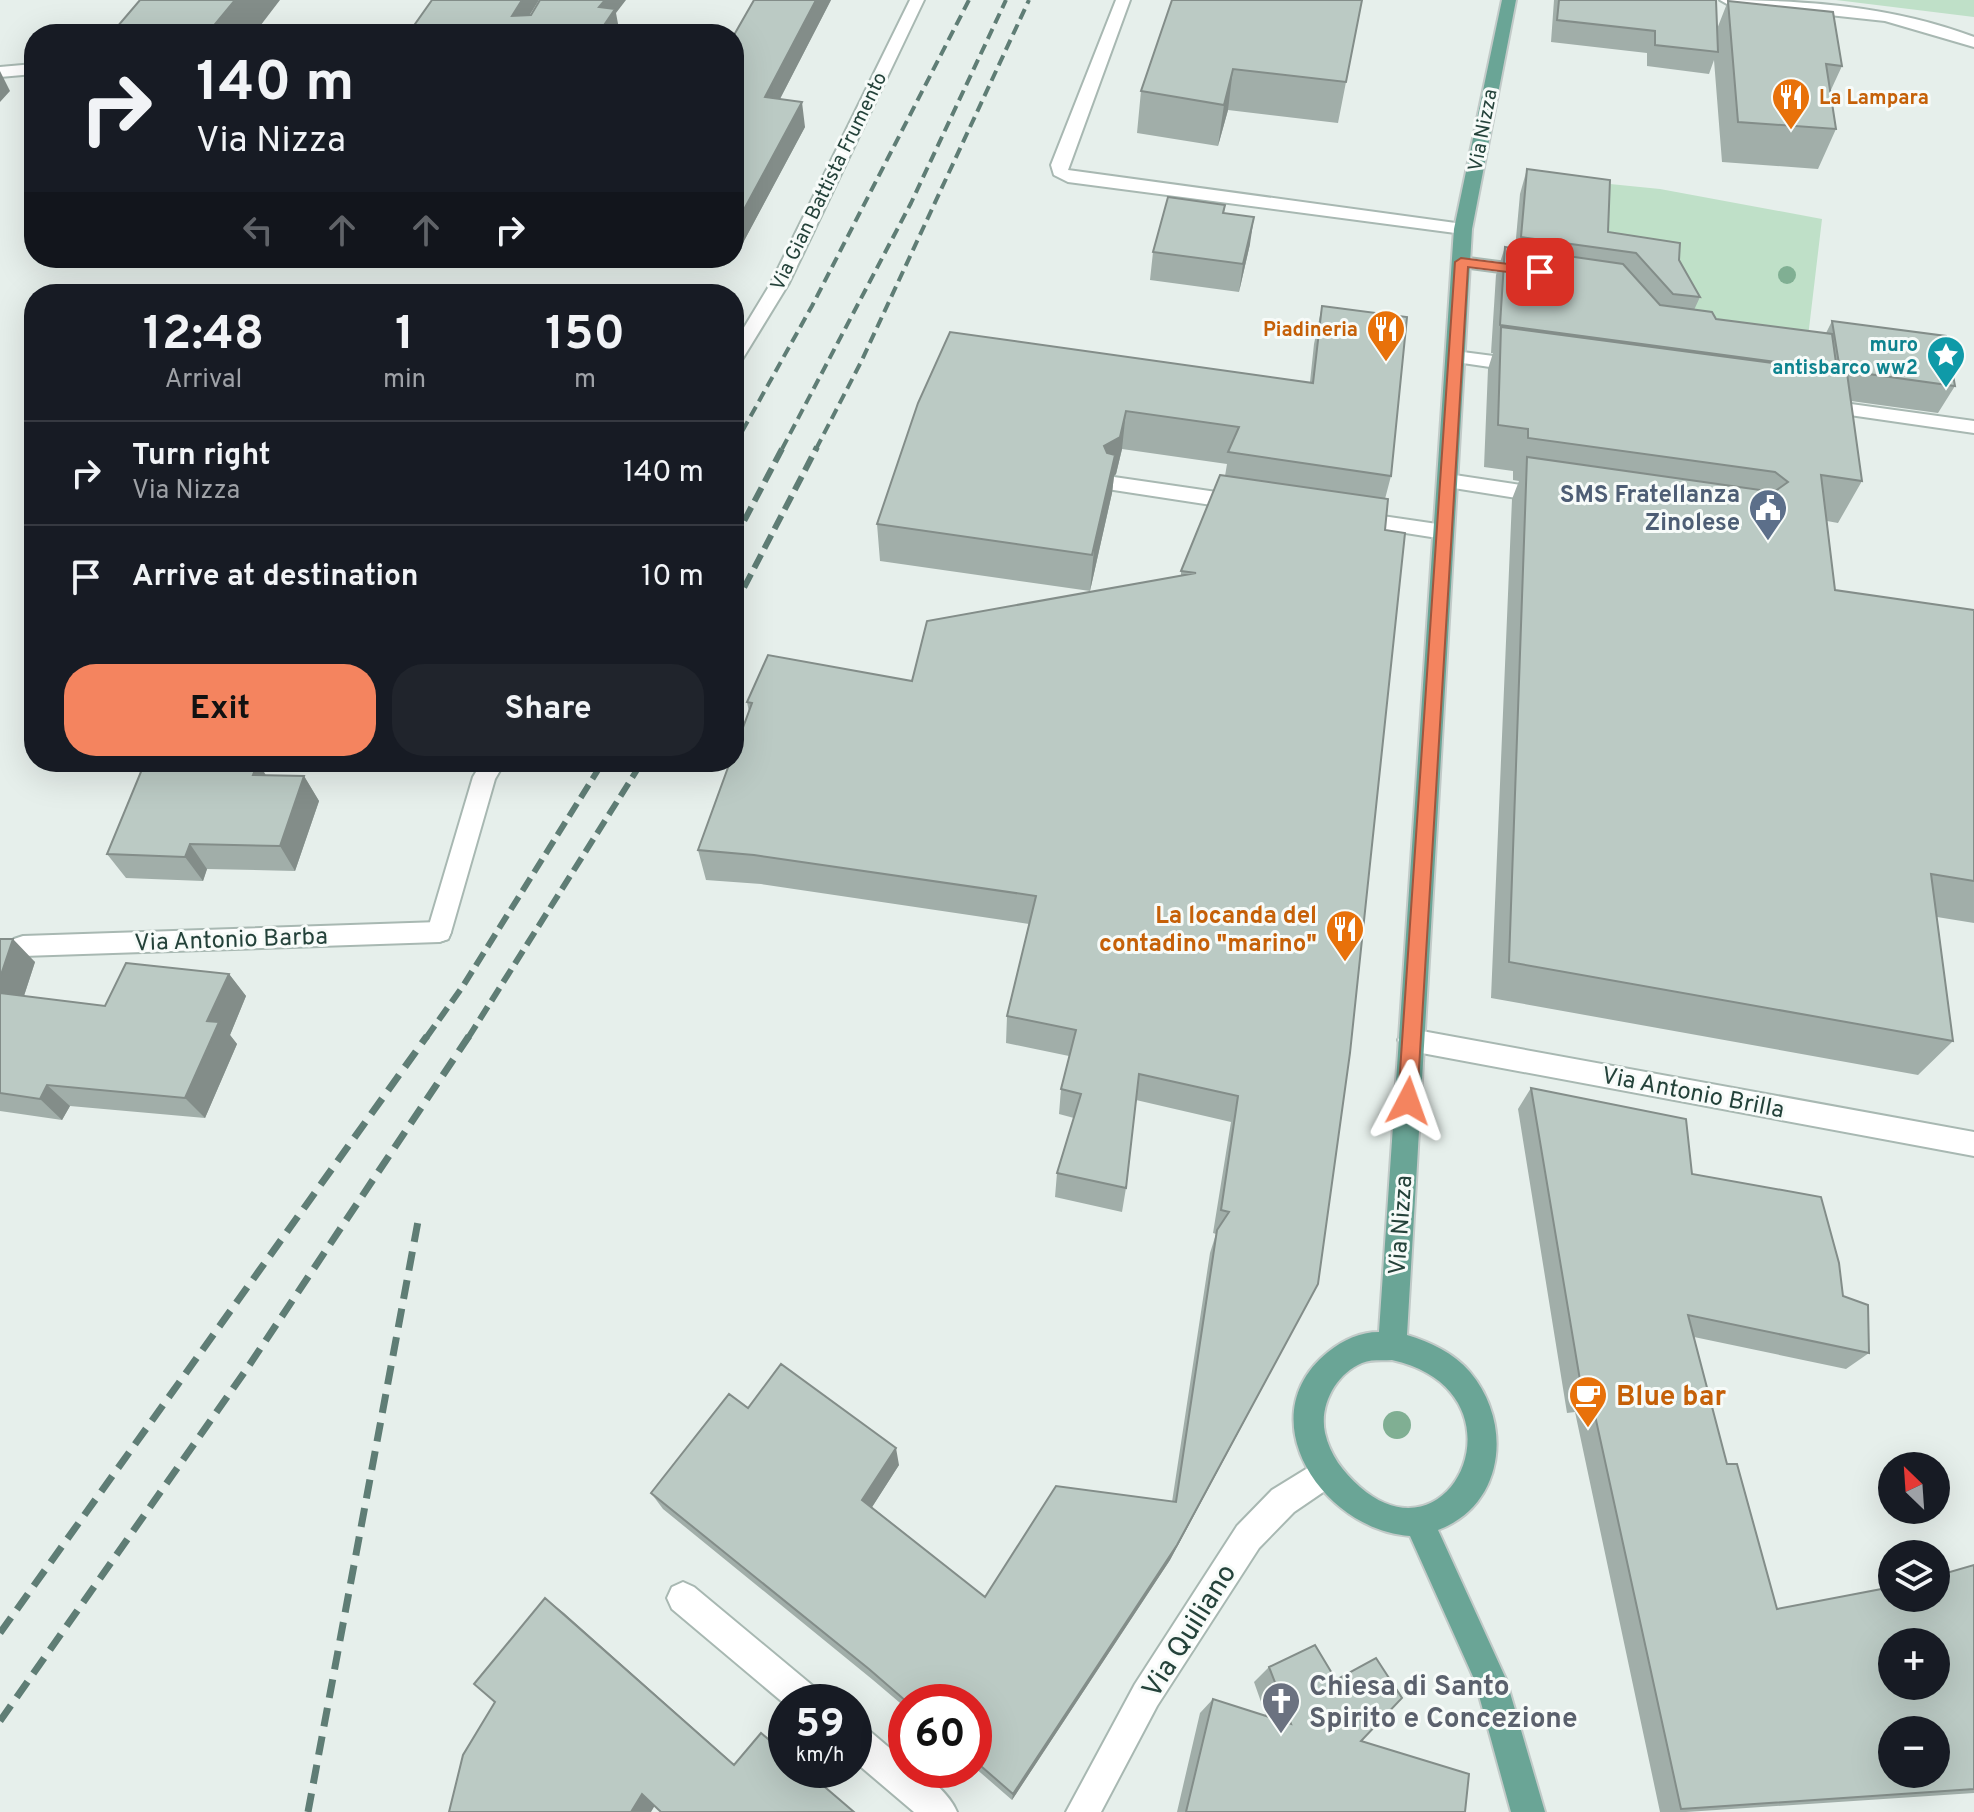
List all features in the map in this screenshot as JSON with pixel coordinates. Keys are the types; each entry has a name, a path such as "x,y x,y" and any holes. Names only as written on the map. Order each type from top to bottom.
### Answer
{"main road":[{"name":"Via Nizza","path":"1392,1346 1463,229 1509,0"},
{"path":"1392,1346 1419,1352 1445,1368 1465,1389 1480,1416 1485,1445 1480,1473 1467,1496 1445,1513 1419,1522 1384,1518 1350,1502 1324,1473 1312,1444 1309,1411 1318,1383 1337,1362 1362,1348 1392,1346"},
{"path":"1419,1522 1490,1679 1528,1812"}],"street":[{"name":"Via Gian Battista Frumento","path":"744,342 780,283 917,0"},
{"path":"1123,0 1059,165 1060,172 1068,177 1463,229"},
{"path":"1727,0 1883,18 1956,34 1974,42"},
{"path":"0,72 24,70"},
{"path":"1461,262 1548,273"},
{"path":"1455,357 1548,370"},
{"path":"1807,404 1974,427"},
{"path":"1448,481 1569,499"},
{"path":"1114,484 1271,507"},
{"path":"1334,516 1444,532"},
{"name":"Via Antonio Barba","path":"23,946 439,932 487,772"},
{"name":"Via Antonio Brilla","path":"1411,1040 1974,1144"},
{"name":"Via Quiliano","path":"1083,1812 1146,1695 1239,1548 1283,1501 1324,1473"},
{"path":"683,1598 786,1684"},
{"path":"872,1755 940,1812"}],"green space":[{"path":"1836,0 1974,0 1974,17"},
{"path":"1600,183 1660,189 1822,219 1808,337 1657,314 1599,272"}],"building":[{"path":"140,0 235,0 215,24 120,24"},
{"path":"432,0 522,0 512,16 531,15 540,0 605,0 599,7 615,9 605,24 415,24"},
{"path":"754,0 816,0 765,97 802,102 744,209 744,24 740,24"},
{"path":"1172,0 1362,0 1346,82 1233,69 1224,105 1141,91"},
{"path":"1559,0 1716,0 1718,52 1655,45 1655,31 1557,20"},
{"path":"1728,1 1833,12 1842,66 1826,64 1836,129 1738,122"},
{"path":"1527,169 1610,180 1608,232 1680,243 1679,260 1700,297 1673,294 1636,253 1521,237"},
{"path":"1168,197 1225,205 1223,213 1254,217 1243,264 1153,252"},
{"path":"1505,247 1623,264 1660,305 1712,312 1716,319 1832,334 1837,370 1500,325"},
{"path":"1322,306 1407,317 1391,476 1228,452 1239,427 1126,411 1120,437 1104,446 1107,453 1115,455 1092,555 877,524 918,403 950,332 1313,383"},
{"path":"1832,321 1946,336 1955,386 1840,370"},
{"path":"1501,327 1847,373 1862,481 1821,475 1835,590 1974,610 1974,881 1931,874 1953,1041 1509,962 1527,457 1774,492 1788,482 1775,472 1528,438 1528,429 1498,425"},
{"path":"1220,475 1388,499 1385,530 1405,533 1350,1053 1318,1284 1177,1545 1013,1794 992,1776 992,1684 888,1686 651,1493 729,1394 748,1408 781,1364 896,1448 862,1500 985,1597 1056,1486 1176,1502 1217,1230 1229,1212 1221,1210 1238,1096 1139,1074 1126,1188 1057,1173 1081,1094 1061,1089 1076,1030 1007,1016 1036,896 754,855 698,850 726,772 744,772 744,725 752,703 747,702 768,655 912,681 927,621 1196,573 1181,571"},
{"path":"141,772 254,772 253,775 304,776 280,846 190,844 185,857 107,854"},
{"path":"0,939 13,939 0,978"},
{"path":"126,963 229,974 207,1021 219,1022 185,1098 47,1085 40,1099 0,1093 0,993 105,1006"},
{"path":"1531,1088 1686,1119 1692,1174 1821,1197 1839,1263 1843,1296 1868,1305 1869,1353 1688,1315 1727,1464 1737,1464 1777,1609 1878,1590 1878,1612 1950,1612 1950,1572 1974,1565 1974,1789 1681,1809 1591,1397 1583,1398"},
{"path":"545,1598 734,1765 761,1733 768,1739 768,1788 826,1788 854,1812 661,1812 642,1794 631,1812 449,1812 463,1755 495,1702 474,1684"},
{"name":"Chiesa di Santo Spirito e Concezione","path":"1315,1645 1336,1680 1376,1658 1402,1698 1361,1741 1469,1774 1465,1812 1186,1812 1213,1699 1291,1724 1269,1667"}],"railway":[{"path":"744,428 812,306 969,0"},
{"path":"782,449 911,203 1006,0"},
{"path":"816,449 861,362 1029,0"},
{"path":"744,521 783,447"},
{"path":"744,588 817,447"},
{"path":"426,1038 463,986 597,772"},
{"path":"468,1038 636,772"},
{"path":"0,1633 427,1036"},
{"path":"0,1721 248,1367 469,1036"},
{"path":"308,1812 419,1216"}],"place":[{"name":"La Lampara","path":"1791,131"},
{"name":"Piadineria","path":"1386,363"},
{"name":"muro antisbarco ww2","path":"1946,389"},
{"name":"SMS Fratellanza Zinolese","path":"1768,542"},
{"name":"La locanda del contadino \"marino\"","path":"1345,963"},
{"name":"Blue bar","path":"1588,1429"},
{"name":"Chiesa di Santo Spirito e Concezione","path":"1281,1735"}],"route":[{"path":"1408,1101 1461,262 1540,272"}]}
